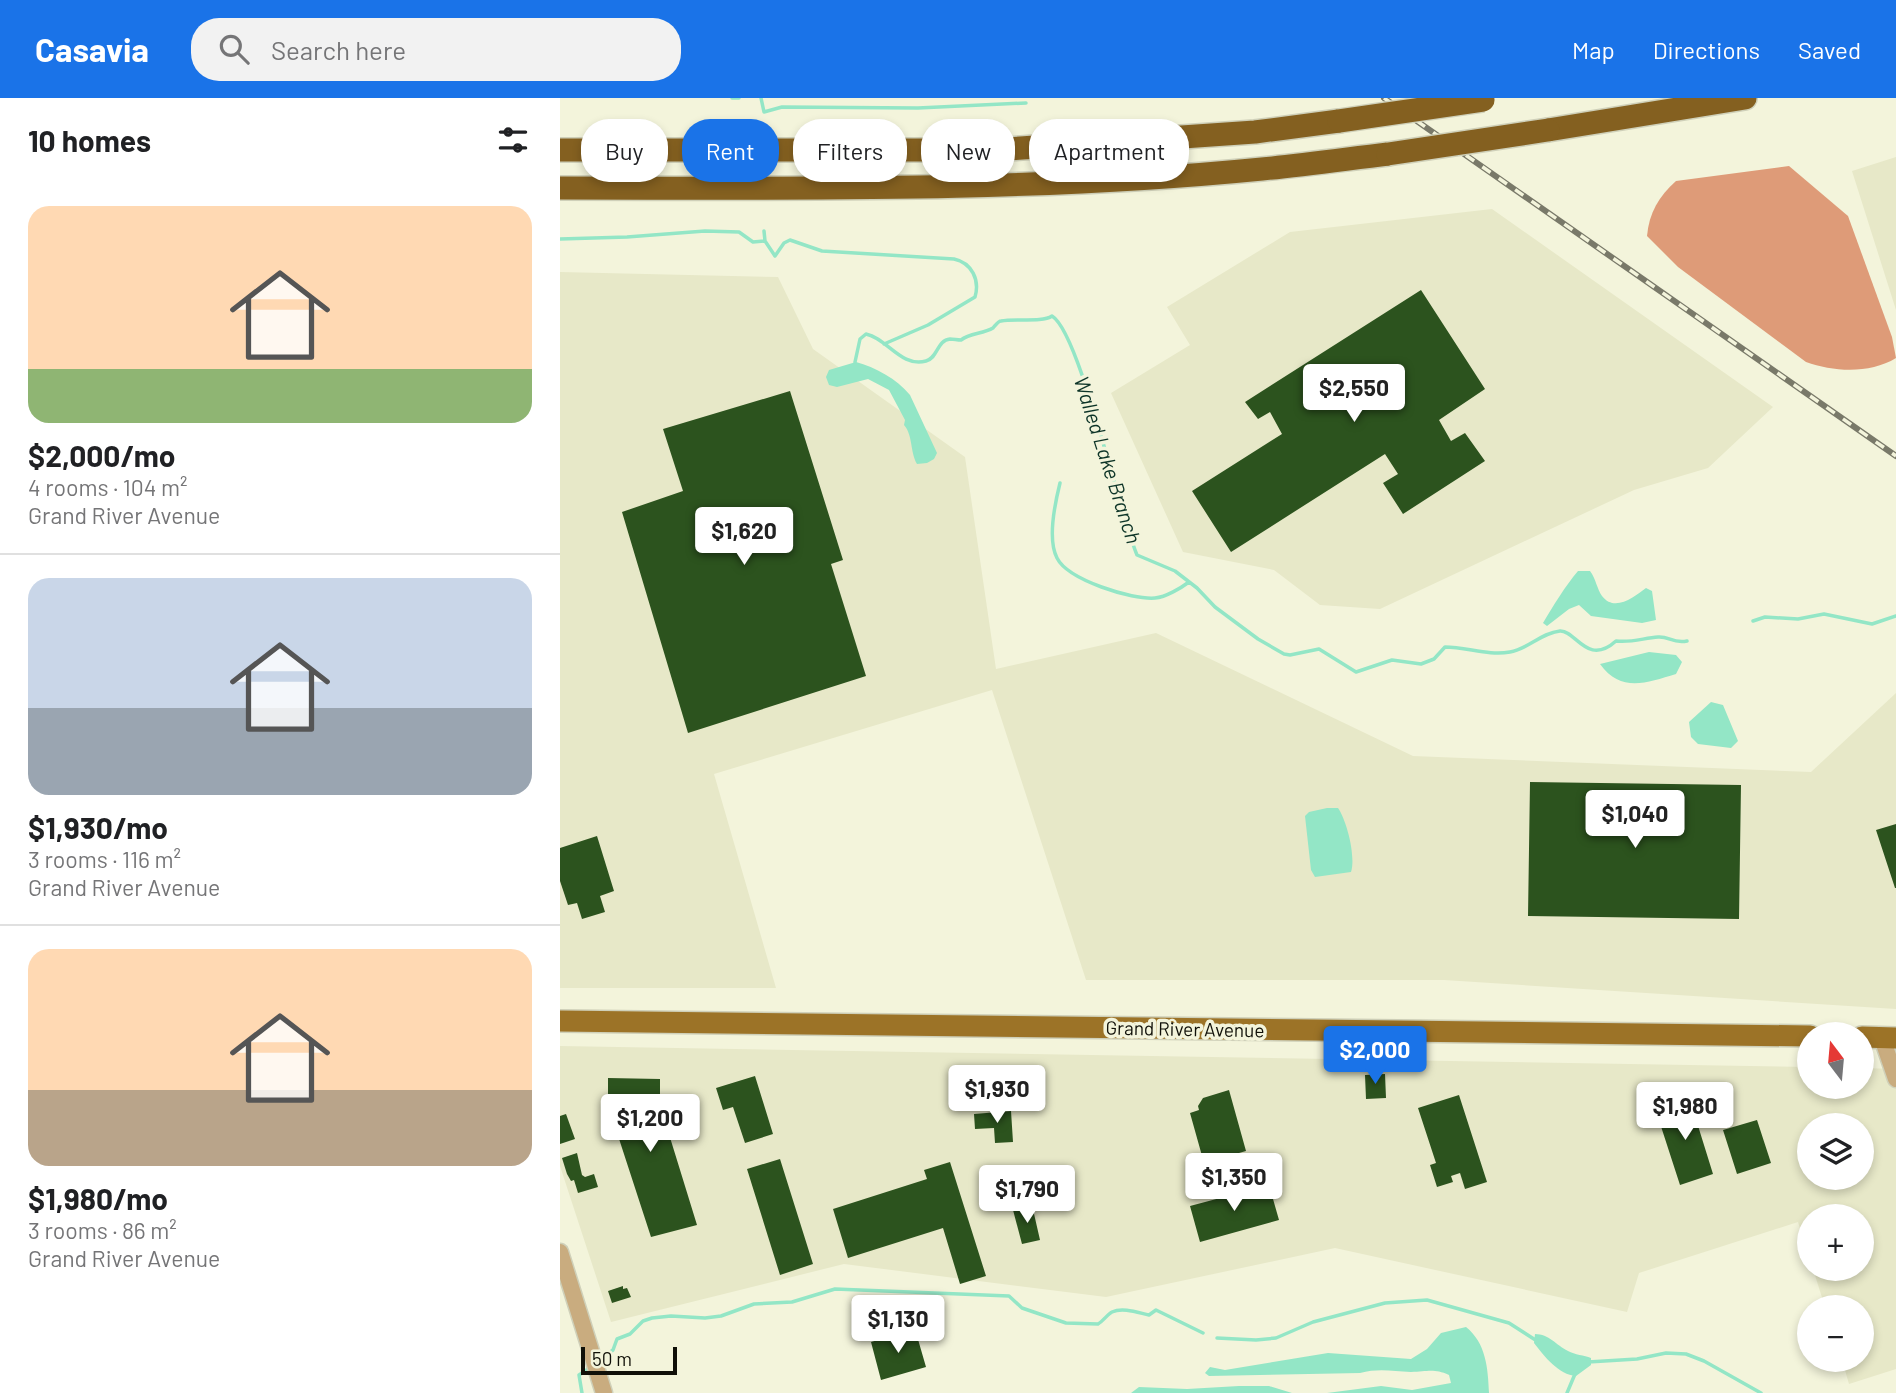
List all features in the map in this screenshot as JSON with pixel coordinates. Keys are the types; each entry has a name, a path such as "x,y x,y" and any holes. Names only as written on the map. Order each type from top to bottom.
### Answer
{"highway":[{"path":"560,188 1006,184 1261,169 1548,131 1745,98"},
{"path":"560,150 992,149 1255,132 1490,99"}],"main road":[{"name":"Grand River Avenue","path":"560,1021 1797,1036"}],"street":[{"path":"1880,1037 1896,1079"},
{"path":"560,1252 564,1279 604,1393"}],"shaded area":[{"path":"1896,157 1896,310 1852,171"},
{"path":"1789,166 1848,216 1892,337 1896,358 1875,367 1852,370 1828,368 1806,362 1678,267 1647,236 1656,206 1676,181"},
{"path":"1492,209 1773,407 1708,468 1634,490 1380,609 1320,605 1274,570 1183,552 1111,393 1190,345 1167,307 1290,232"},
{"path":"560,272 778,277 813,349 965,457 996,669 1156,633 1413,756 1811,772 1896,693 1896,1009 1444,980 1086,980 992,690 714,774 776,988 560,988"},
{"path":"856,362 885,374 910,395 937,453 934,459 917,464 904,425 905,420 889,390 868,379 837,387 829,385 826,377 829,370"},
{"path":"1578,571 1590,571 1602,596 1613,603 1625,601 1646,588 1652,591 1656,620 1642,623 1591,616 1579,605 1569,609 1547,626 1543,623"},
{"path":"1649,652 1676,655 1682,662 1676,674 1644,682 1625,682 1608,673 1600,664"},
{"path":"1711,702 1723,705 1738,741 1731,748 1698,744 1691,737 1689,722"},
{"path":"1338,808 1345,821 1350,839 1351,872 1315,877 1311,870 1305,816 1309,812"},
{"path":"560,1046 1797,1067 1797,1099 1874,1099 1874,1068 1896,1069 1896,1369 1849,1384 1846,1372 1874,1372 1874,1295 1821,1295 1817,1281 1874,1281 1874,1204 1797,1204 1797,1222 1639,1273 1627,1312 1335,1248 1106,1297 844,1264 611,1322 560,1166"},
{"path":"1466,1327 1482,1348 1487,1365 1489,1393 1327,1393 1381,1386 1412,1390 1451,1383 1449,1375 1434,1371 1379,1370 1360,1373 1209,1376 1205,1373 1210,1367 1225,1370 1328,1353 1411,1359 1427,1349 1441,1333"},
{"path":"1535,1334 1548,1338 1571,1352 1591,1358 1591,1365 1576,1376 1564,1372 1542,1354 1534,1343"},
{"path":"1269,1386 1292,1393 1131,1393 1139,1387 1187,1389"}],"building":[{"path":"1421,290 1485,389 1439,420 1451,441 1465,433 1485,461 1403,514 1383,483 1398,474 1385,454 1231,552 1192,491 1282,434 1270,412 1258,419 1245,402"},
{"path":"790,391 843,560 831,564 866,676 688,733 622,512 683,491 663,429"},
{"path":"1530,782 1741,785 1739,919 1528,916"},
{"path":"1896,824 1896,888 1895,888 1876,830"},
{"path":"597,836 614,891 600,896 605,912 582,919 577,903 568,905 560,881 560,848"},
{"path":"1385,1074 1386,1098 1366,1099 1365,1075"},
{"path":"755,1076 773,1134 745,1143 733,1107 723,1110 716,1088"},
{"path":"608,1078 660,1079 660,1105 697,1225 651,1237 608,1105"},
{"path":"1229,1090 1246,1151 1204,1163 1190,1113 1199,1110 1198,1106 1203,1098"},
{"path":"1459,1095 1487,1182 1465,1189 1460,1173 1451,1176 1453,1182 1437,1187 1430,1165 1436,1163 1418,1108"},
{"path":"1690,1100 1713,1174 1680,1185 1656,1111"},
{"path":"1011,1111 1013,1142 995,1143 994,1128 975,1129 974,1114"},
{"path":"566,1114 575,1139 560,1144 560,1116"},
{"path":"1757,1120 1771,1163 1737,1174 1723,1130"},
{"path":"577,1153 582,1175 585,1177 594,1174 598,1187 578,1193 574,1180 571,1181 567,1174 562,1158"},
{"path":"780,1159 813,1264 780,1275 747,1169"},
{"path":"950,1162 986,1276 960,1284 943,1228 848,1258 833,1209 927,1179 924,1170"},
{"path":"1269,1185 1279,1220 1200,1242 1190,1206"},
{"path":"1032,1205 1040,1240 1022,1244 1013,1210"},
{"path":"623,1286 631,1297 612,1303 608,1291"},
{"path":"915,1329 926,1367 881,1380 871,1342"}],"waterway":[{"name":"Walled Lake Branch","path":"732,98 739,98"},
{"path":"761,98 764,112 782,107 918,108 1026,103"},
{"path":"560,239 705,231 739,232 753,242 765,241"},
{"name":"Walled Lake Branch","path":"764,231 765,241 775,256 784,243 790,240 822,251 954,259 970,268 976,284 975,297 928,325 884,344"},
{"name":"Walled Lake Branch","path":"855,362 860,339 866,334 881,341 902,357 917,362 930,359 946,340 961,340 989,330 1000,321 1052,316 1063,329 1075,355 1137,555 1175,571 1215,607 1258,639 1284,654 1319,649 1356,672 1392,660 1421,664 1434,659 1445,647 1494,653 1510,652 1560,631 1566,632 1590,649 1597,650 1616,641 1658,637 1678,642 1687,641"},
{"path":"1060,483 1053,521 1053,541 1057,558 1063,566 1102,587 1145,598 1164,596 1189,582"},
{"name":"Walled Lake Branch","path":"1753,621 1765,617 1798,619 1824,614 1872,624 1896,616"},
{"path":"600,1360 613,1350 617,1339 630,1334 643,1321 652,1318 721,1316 754,1304 792,1302 835,1289 1009,1296 1022,1308 1066,1323 1098,1324 1116,1311 1149,1315 1156,1310 1203,1333"},
{"path":"1217,1338 1276,1338 1313,1322 1385,1303 1427,1300 1509,1323 1537,1341"},
{"path":"1588,1362 1637,1359 1666,1353 1686,1354 1761,1393"},
{"path":"582,1393 579,1375 591,1367"},
{"path":"1567,1393 1575,1374"}],"railway":[{"path":"1384,98 1896,456"}]}
